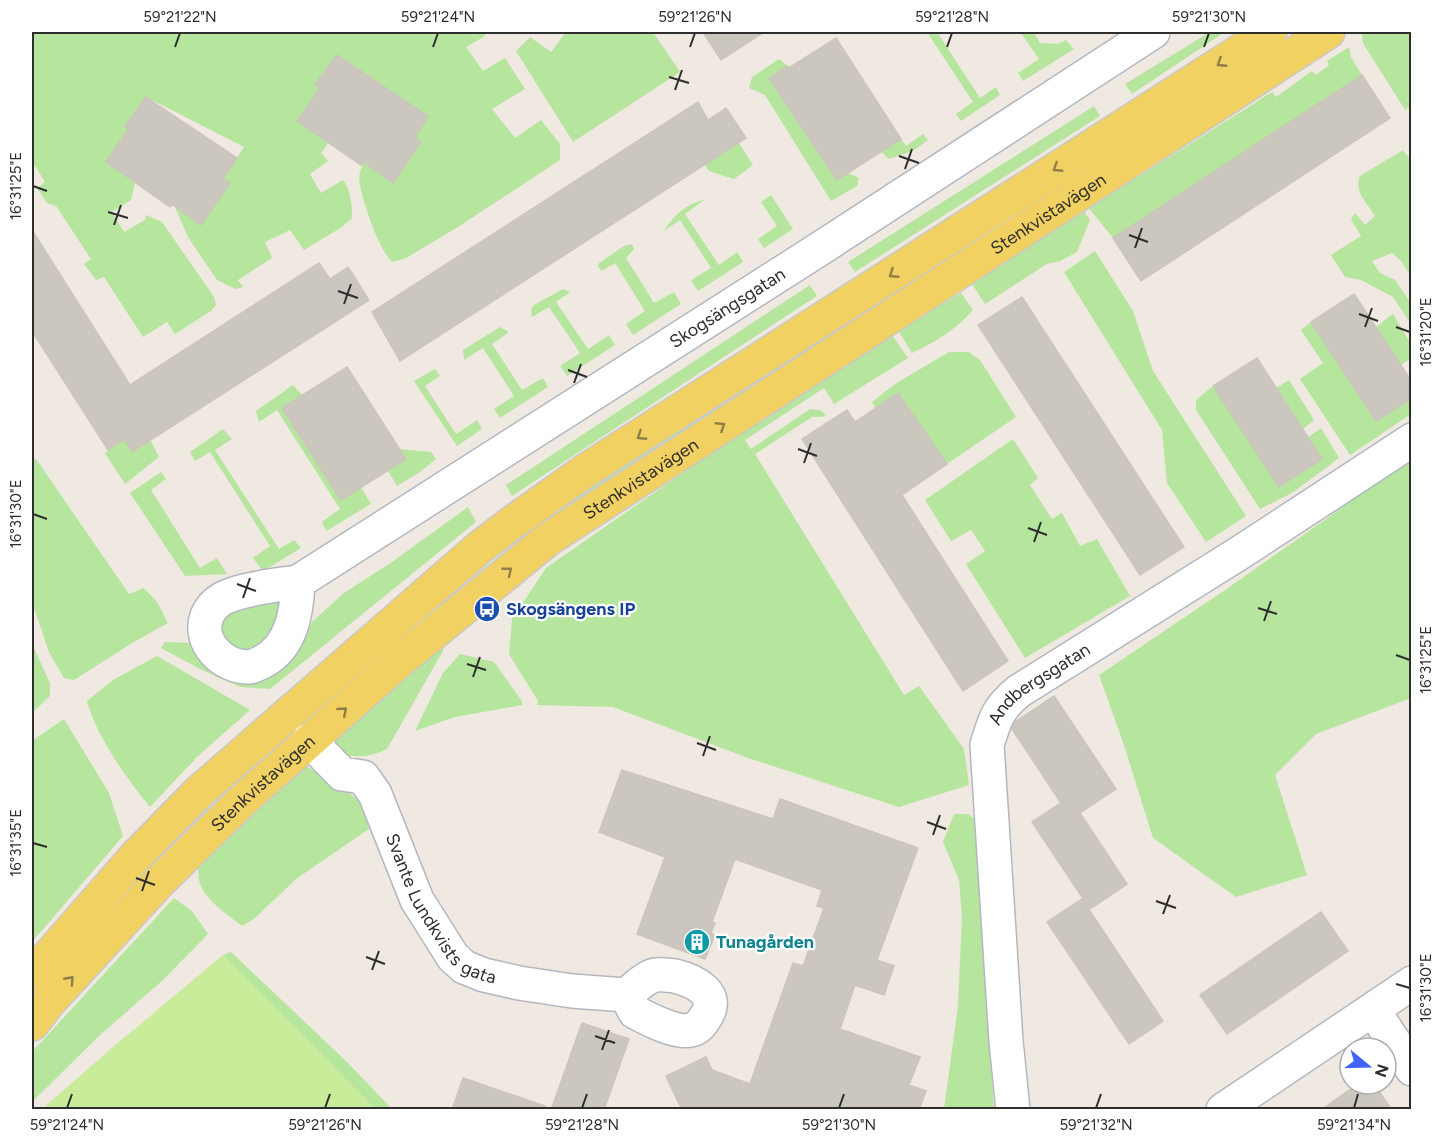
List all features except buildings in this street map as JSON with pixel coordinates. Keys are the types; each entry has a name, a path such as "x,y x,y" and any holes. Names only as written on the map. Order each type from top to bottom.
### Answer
{"main road":[{"name":"Stenkvistavägen","path":"32,975 135,857 200,791 479,548 549,496 1270,32"},
{"name":"Stenkvistavägen","path":"32,1024 159,882 243,800 429,637 547,540 1328,32"},
{"path":"288,713 309,740"}],"street":[{"name":"Skogsängsgatan","path":"298,582 821,248 1153,32"},
{"name":"Andbergsgatan","path":"1013,1108 1006,1041 987,745 999,711 1004,703 1019,691 1241,552 1412,440"},
{"name":"Svante Lundkvists gata","path":"309,740 342,774 363,777 375,794 417,900 453,957 464,967 484,975 519,983 572,991 626,995"},
{"path":"1223,1110 1412,983"},
{"path":"1372,1011 1412,1069"}],"green space":[{"path":"32,32 483,32 485,36 466,47 483,71 505,58 525,89 492,109 515,138 541,120 560,144 560,160 458,227 406,258 392,262 381,246 371,223 359,180 360,173 364,162 393,183 421,141 316,84 320,88 298,121 329,142 321,153 328,161 310,174 321,193 343,180 349,193 352,218 342,227 304,250 290,230 265,242 272,258 238,280 243,287 236,289 217,280 188,237 174,205 202,224 230,184 223,179 244,147 146,97 125,126 128,130 106,162 135,183 131,200 112,212 124,232 145,220 146,215 162,222 214,297 216,305 211,311 175,334 167,322 143,337 104,277 96,280 84,264 91,259 56,206 47,203 37,188 45,182 32,161"},
{"path":"566,32 653,32 680,72 573,142 516,51 530,37 551,52"},
{"path":"927,32 937,32 980,98 996,87 1000,95 961,121 956,114 973,102"},
{"path":"1020,32 1034,32 1040,43 1058,44 1066,40 1074,49 1023,81 1018,73 1039,59"},
{"path":"1210,32 1225,32 1132,94 1125,84"},
{"path":"1366,32 1411,32 1411,106 1405,110 1363,43 1362,34"},
{"path":"1349,47 1351,57 1362,75 1113,238 1089,208 1272,92 1276,97 1312,71 1316,75 1329,65 1327,61"},
{"path":"779,59 788,66 769,78 837,180 848,173 859,178 857,186 831,201 765,95 749,88 752,77"},
{"path":"1094,106 1100,116 855,272 848,262"},
{"path":"923,134 928,140 913,151 889,159 881,152 901,139 906,146"},
{"path":"739,143 753,165 734,179 709,171 705,165"},
{"path":"1403,150 1411,161 1411,276 1401,261 1392,253 1372,261 1380,273 1395,280 1411,303 1411,324 1393,297 1361,280 1345,277 1331,255 1361,236 1351,219 1355,213 1365,225 1375,216 1358,187 1360,176"},
{"path":"771,195 793,229 764,248 758,239 777,226 761,202"},
{"path":"704,200 685,214 719,265 737,252 743,262 698,291 691,280 711,268 680,220 664,231 681,211"},
{"path":"1084,211 1090,220 1077,252 1060,261 1047,264 985,304 972,284"},
{"path":"632,244 634,249 626,258 654,303 674,292 681,304 633,335 626,324 645,311 615,263 602,271 598,267 599,263 624,246"},
{"path":"1095,251 1133,311 1153,371 1246,516 1206,542 1167,483 1162,430 1064,272"},
{"path":"810,285 817,296 512,496 506,485"},
{"path":"563,289 570,292 556,302 588,349 609,335 615,345 567,376 560,366 580,353 549,307 532,317 531,309 534,305"},
{"path":"961,293 973,310 945,335 912,353 898,330"},
{"path":"1393,314 1411,344 1411,358 1401,365 1376,327"},
{"path":"849,315 853,323 525,541 522,532"},
{"path":"1311,322 1376,421 1411,398 1411,414 1350,455 1300,379 1323,363 1301,330"},
{"path":"500,327 509,332 492,344 522,390 543,378 548,387 500,418 494,409 514,396 483,348 464,360 463,350"},
{"path":"892,335 908,358 834,404 824,388 745,440 751,449 810,409 820,410 826,415 812,417 755,454 904,695 919,686 964,749 969,785 899,807 748,758 613,707 537,705 538,701 509,654 512,619 546,568 740,433"},
{"path":"949,352 969,352 980,360 1016,417 947,464 898,393 875,408 872,402 895,384"},
{"path":"435,369 440,376 425,386 456,434 477,420 482,429 457,446 414,381"},
{"path":"1289,380 1314,420 1303,429 1276,388"},
{"path":"293,385 302,395 283,408 341,500 361,487 371,504 326,531 322,522 340,509 277,410 259,422 256,411"},
{"path":"1213,386 1308,437 1321,428 1339,458 1292,493 1260,509 1196,410 1196,400"},
{"path":"223,429 232,439 215,450 279,549 294,540 301,548 263,571 253,558 270,546 210,452 195,461 190,452"},
{"path":"124,439 132,452 151,441 159,457 125,484 105,453"},
{"path":"1013,439 1038,478 1030,485 1052,519 1062,513 1080,546 1097,539 1130,596 1025,658 966,564 985,551 971,530 951,541 925,500"},
{"path":"400,449 431,452 436,459 397,486 388,471 406,459"},
{"path":"36,459 129,594 144,588 157,602 168,623 74,680 64,678 49,652 32,602 32,461"},
{"path":"1411,459 1411,698 1316,734 1275,775 1307,875 1236,897 1153,838 1099,675 1228,588"},
{"path":"161,472 166,479 151,490 200,568 217,558 227,574 185,576 130,493"},
{"path":"468,507 476,522 270,689 240,687 161,648 165,642 192,643 211,661 293,650 313,621 344,593 392,562"},
{"path":"279,601 285,606 271,635 249,655 221,642 219,614 231,604"},
{"path":"32,644 50,683 50,696 32,713"},
{"path":"444,649 387,749 360,756 333,751 330,733 422,651"},
{"path":"460,654 494,662 522,701 522,705 455,717 415,731 443,673"},
{"path":"157,656 250,710 197,757 150,807 113,757 98,729 87,701 113,680"},
{"path":"64,719 109,793 123,836 32,942 32,741"},
{"path":"306,766 342,787 364,805 369,829 296,879 254,919 242,926 205,893 200,885 199,865 289,768"},
{"path":"954,814 968,814 975,819 994,1109 944,1109 958,1006 962,915 959,880 943,842"},
{"path":"174,898 192,911 208,934 163,980 99,1036 32,1102 32,1052"},
{"path":"231,952 347,1062 392,1109 375,1109 223,955"},
{"path":"223,955 375,1109 42,1109 113,1047"}],"place":[{"name":"Skogsängens IP","path":"487,609"},
{"name":"Tunagården","path":"697,942"}]}
